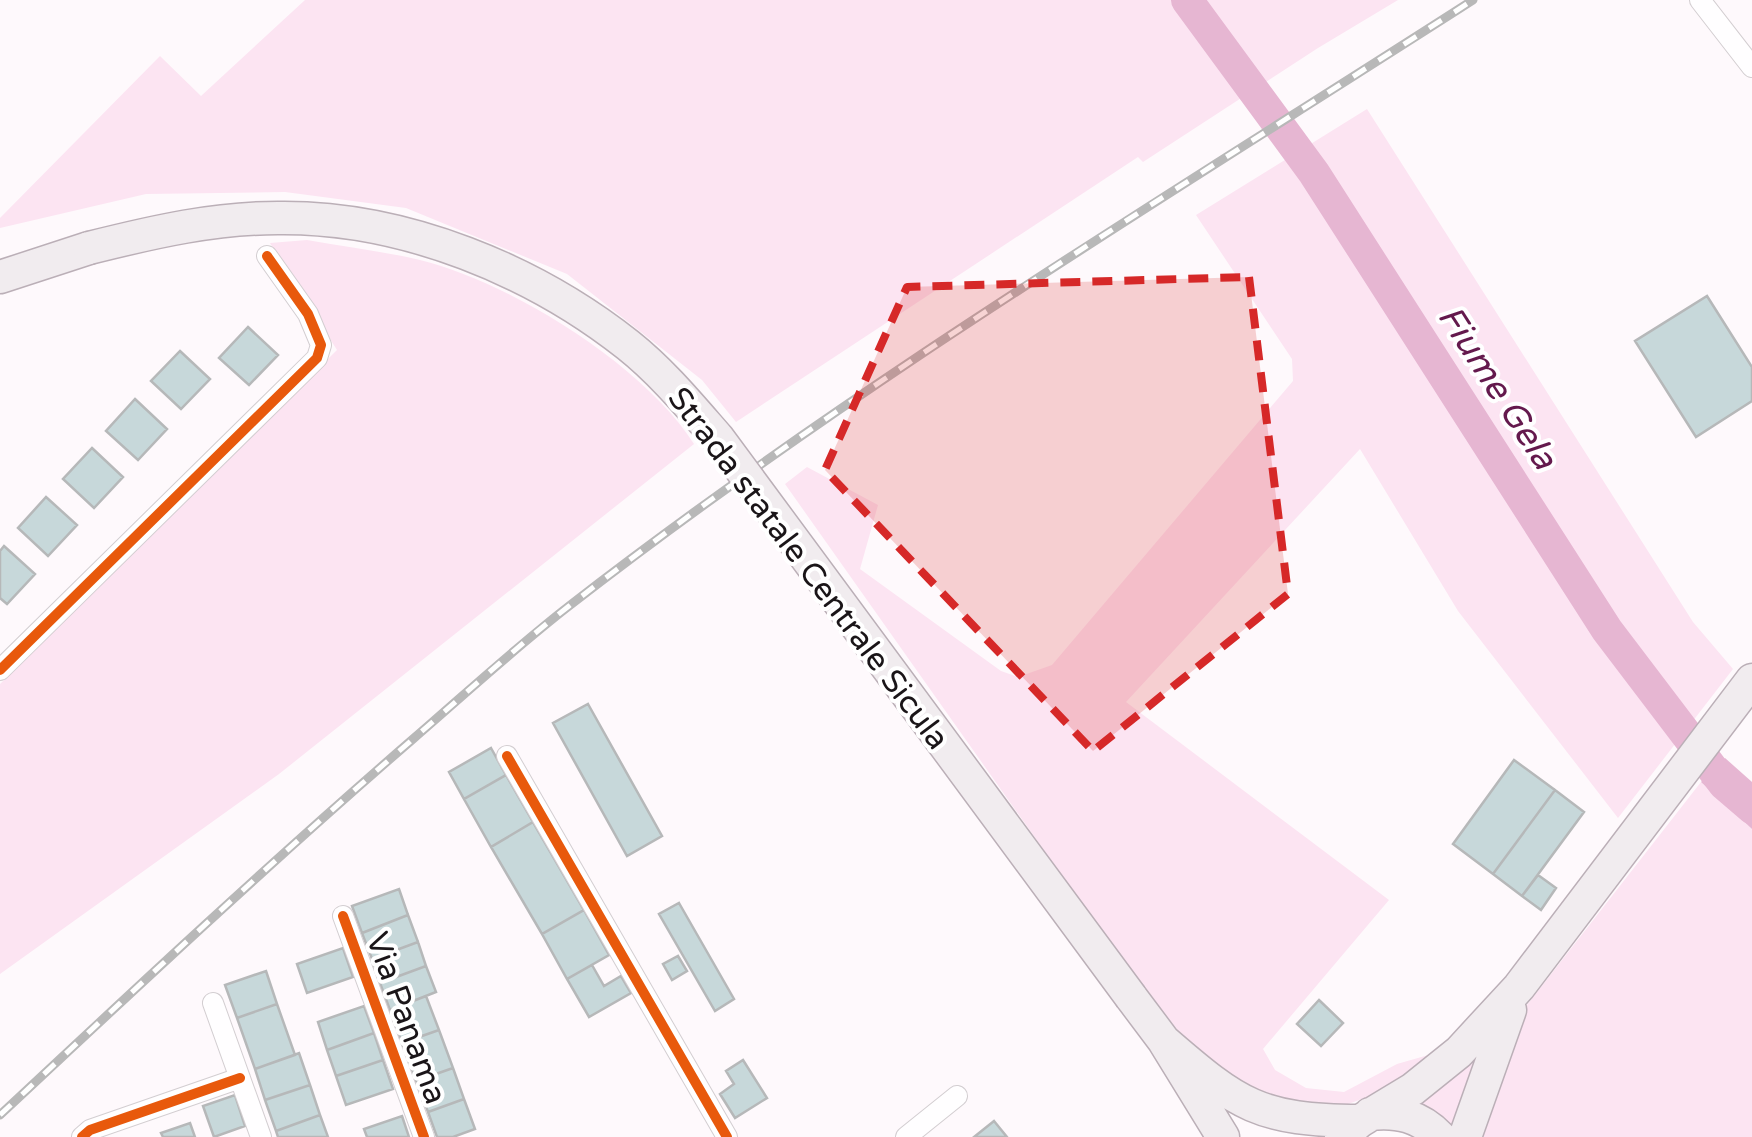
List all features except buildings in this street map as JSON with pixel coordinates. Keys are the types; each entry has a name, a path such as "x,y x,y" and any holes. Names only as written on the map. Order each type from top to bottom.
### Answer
{"main road":[{"name":"Strada statale Centrale Sicula","path":"0,278 89,248 184,225 284,218 369,226 449,249 515,274 570,304 630,346 718,438 1164,1041 1223,1137"},
{"path":"1357,1124 1412,1090 1459,1052 1519,988 1752,680"},
{"path":"1465,1137 1495,1044 1519,988"},
{"name":"Strada statale Centrale Sicula","path":"1164,1041 1236,1099 1260,1110 1298,1119 1357,1124 1389,1112 1405,1114 1423,1122 1440,1137"}],"street":[{"path":"1700,0 1752,67"},
{"path":"0,670 317,358 321,345 308,314 267,256"},
{"path":"507,756 727,1137"},
{"name":"Via Panama","path":"343,916 424,1137"},
{"path":"213,1003 261,1137"},
{"path":"82,1137 90,1130 240,1078"},
{"path":"906,1137 957,1096"}],"highlighted area":[{"path":"1249,277 1288,594 1093,751 825,470 907,287"}],"shaded area":[{"path":"305,0 1398,0 1143,162 1138,157 736,422 702,380 567,274 406,208 285,192 146,194 0,228 0,218 160,56 201,96"},
{"path":"1367,109 1693,622 1733,669 1618,818 1458,611 1360,449 1126,702 1389,900 1263,1049 1275,1070 1306,1088 1344,1092 1397,1064 1432,1054 1392,1088 1340,1107 1276,1100 1240,1089 1194,1050 1125,965 785,484 807,467 878,505 860,569 1001,671 1018,677 1052,665 1293,381 1292,359 1196,215"},
{"path":"307,240 420,260 456,271 533,307 609,357 643,385 694,444 279,774 0,974 0,684 337,350 270,243"},
{"path":"1725,758 1752,782 1752,829 1701,782"},
{"path":"1701,782 1752,829 1752,1137 1483,1137 1486,1113 1523,1010"},
{"path":"1476,1055 1455,1134 1414,1104 1443,1086"}],"waterway":[{"name":"Fiume Gela","path":"1187,0 1314,173 1607,630 1724,784 1752,808"}],"railway":[{"path":"0,1115 308,831 490,671 677,524 900,368 1473,0"}],"cycle path":[{"path":"0,670 317,358 321,345 308,314 267,256"},
{"path":"507,756 727,1137"},
{"path":"343,916 424,1137"},
{"path":"82,1137 90,1130 240,1078"}]}
